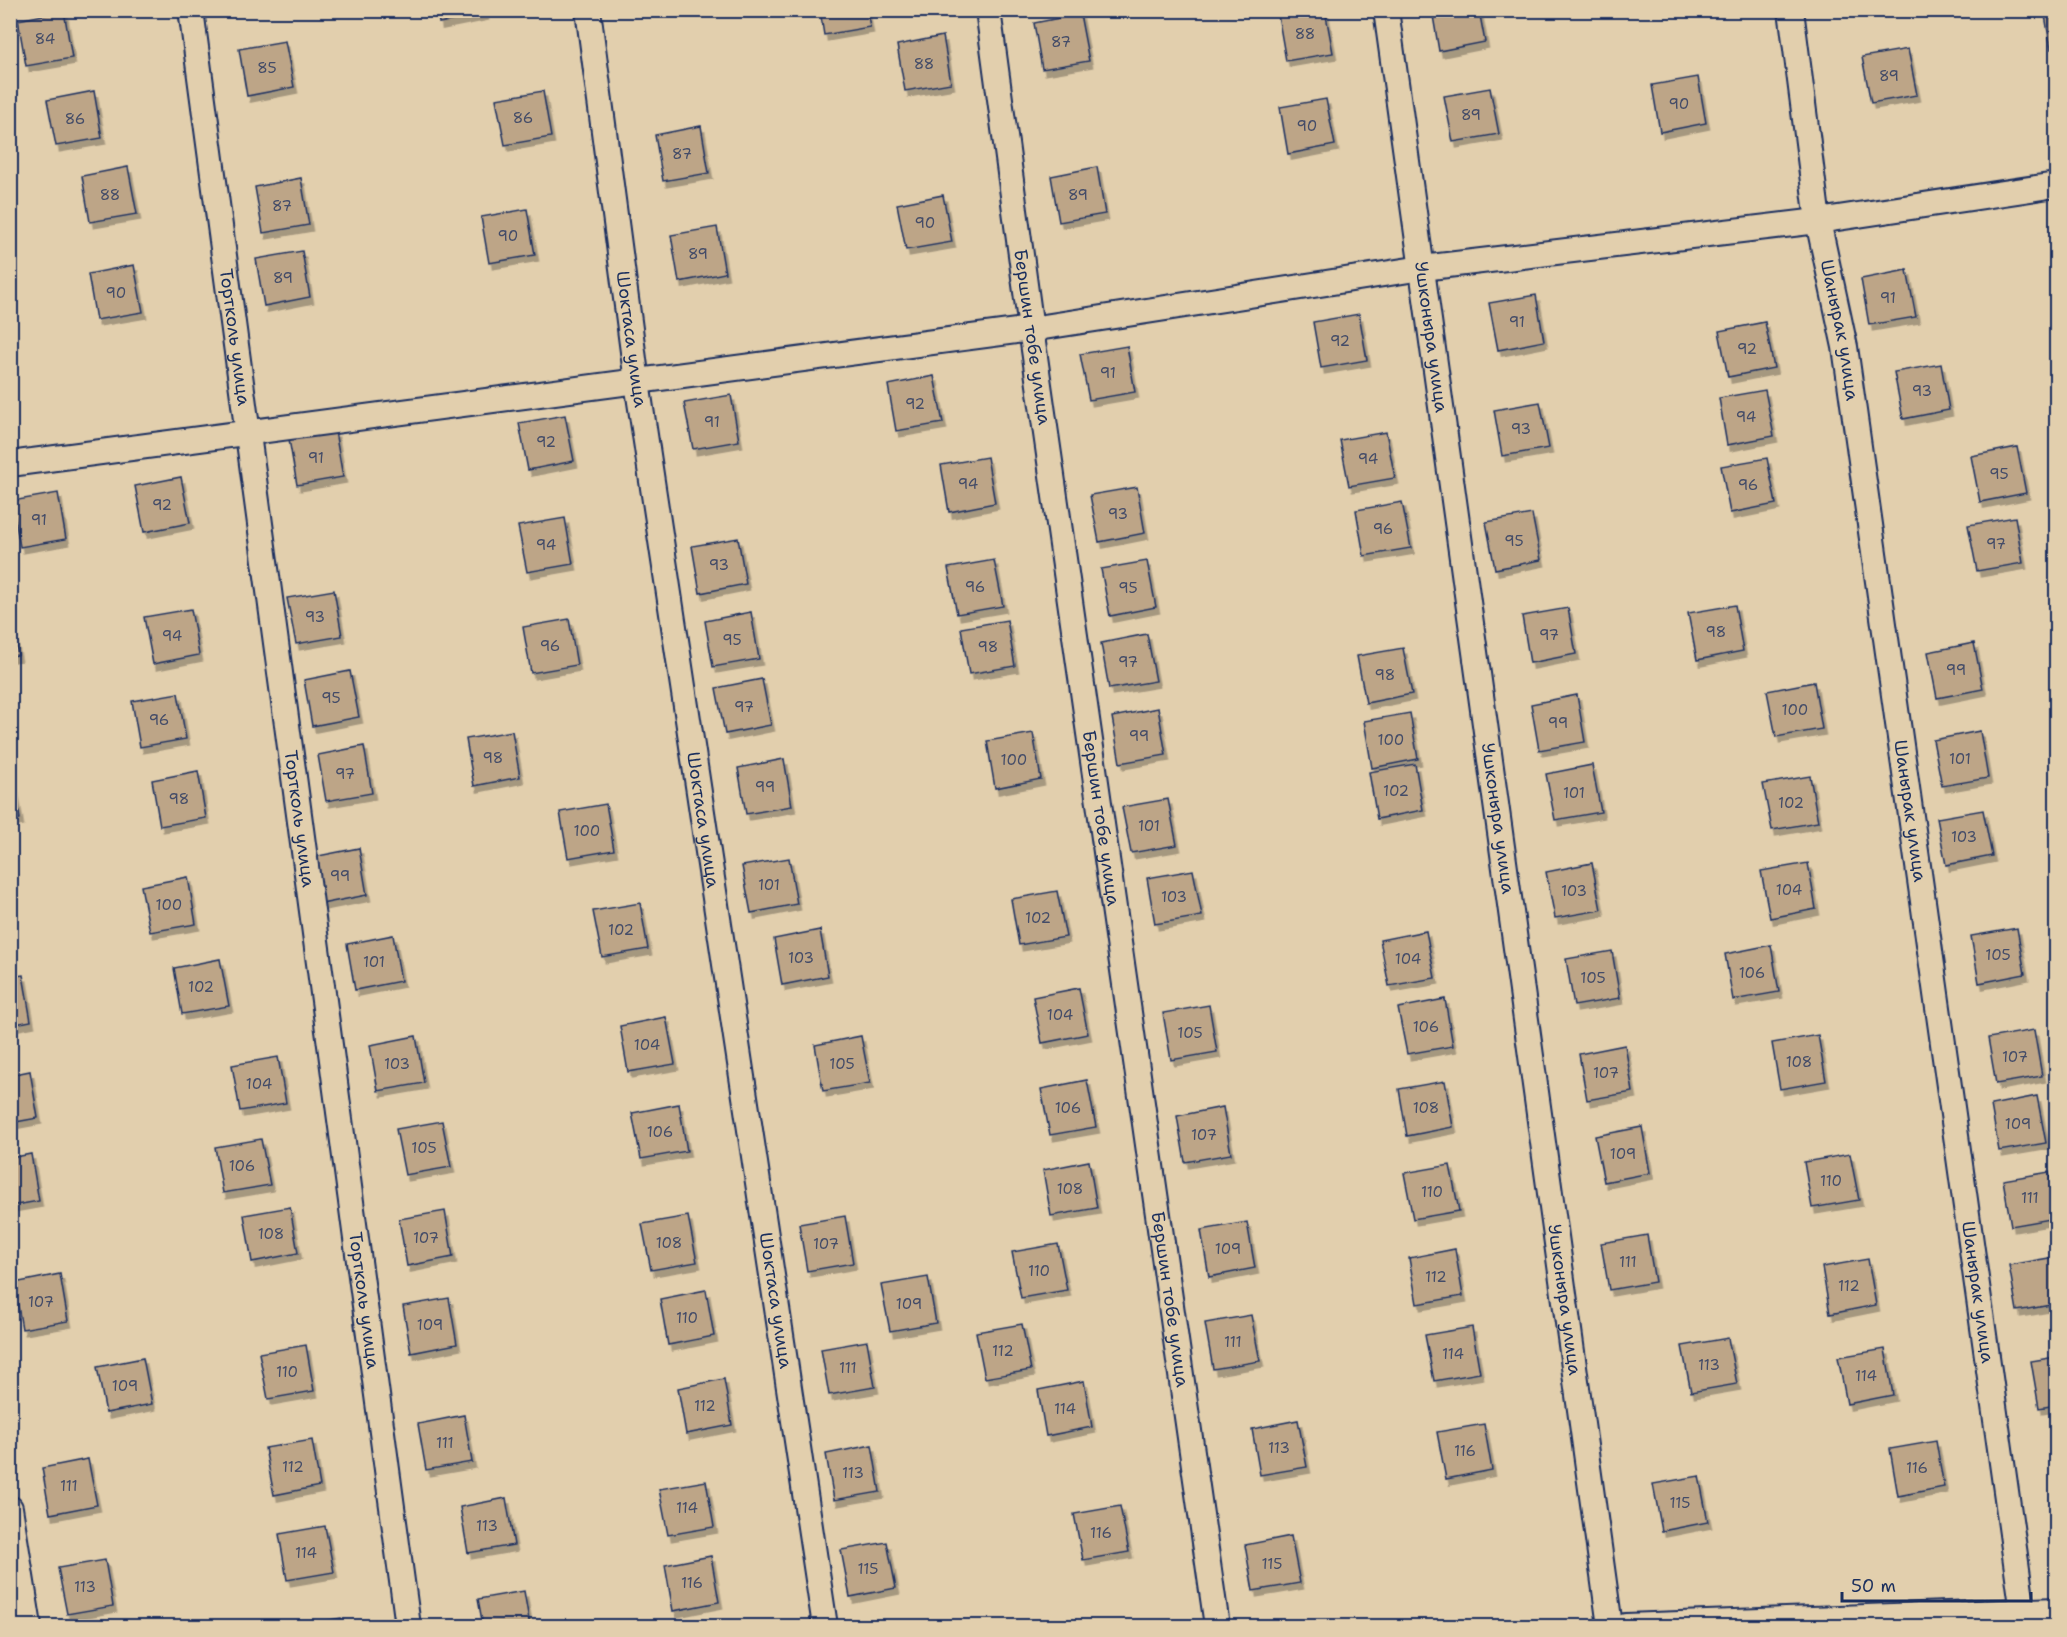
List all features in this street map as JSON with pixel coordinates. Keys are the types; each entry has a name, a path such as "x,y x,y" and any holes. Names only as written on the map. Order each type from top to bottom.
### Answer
{"street":[{"name":"Тортколь улица","path":"191,10 408,1626"},
{"name":"Шоктаса улица","path":"588,10 638,382 825,1626"},
{"name":"Бершин тобе улица","path":"988,10 1031,329 1216,1626"},
{"name":"Ушконыра улица","path":"1386,10 1610,1626"},
{"name":"Шанырак улица","path":"1791,10 1818,221 1845,347 2023,1612"},
{"path":"10,464 1031,329 1422,268 1818,221 2056,185"},
{"path":"10,1508 29,1626"},
{"path":"1626,1626 2056,1610"}],"building":[{"path":"437,10 484,10 485,14 439,23"},
{"path":"820,10 867,10 870,27 824,35"},
{"path":"1301,10 1325,10 1333,53 1286,61 1278,15"},
{"path":"1432,10 1479,10 1485,42 1439,51"},
{"path":"2044,10 2056,10 2056,48 2051,49"},
{"path":"64,11 72,58 26,66 18,20"},
{"path":"1080,14 1089,61 1042,69 1034,23"},
{"path":"943,36 951,83 905,91 897,45"},
{"path":"285,41 294,87 247,96 239,49"},
{"path":"1908,49 1917,95 1871,103 1862,57"},
{"path":"1698,77 1706,123 1660,132 1652,85"},
{"path":"1490,88 1499,134 1453,142 1444,96"},
{"path":"94,91 102,138 56,146 47,100"},
{"path":"543,91 551,137 505,145 496,99"},
{"path":"1326,99 1335,145 1288,154 1280,107"},
{"path":"701,126 709,173 663,181 655,135"},
{"path":"128,167 137,214 90,222 82,176"},
{"path":"1097,167 1105,214 1059,222 1051,176"},
{"path":"301,178 309,225 263,233 255,187"},
{"path":"943,195 952,242 906,250 897,204"},
{"path":"527,209 535,255 489,263 481,217"},
{"path":"717,227 725,273 679,282 671,235"},
{"path":"302,251 310,297 264,306 256,259"},
{"path":"134,265 143,312 96,320 88,274"},
{"path":"1907,270 1916,317 1869,325 1861,279"},
{"path":"1536,295 1544,341 1498,350 1489,303"},
{"path":"1359,314 1367,360 1321,368 1313,322"},
{"path":"1765,322 1774,368 1728,377 1719,331"},
{"path":"1127,346 1135,392 1089,400 1080,354"},
{"path":"1941,364 1949,410 1903,419 1894,372"},
{"path":"934,376 943,423 896,431 888,385"},
{"path":"1765,390 1774,436 1727,445 1719,398"},
{"path":"731,395 739,441 693,449 684,403"},
{"path":"1540,402 1549,448 1502,456 1494,410"},
{"path":"565,415 574,461 528,470 519,423"},
{"path":"335,431 343,477 297,485 289,439"},
{"path":"1386,432 1395,478 1349,486 1340,440"},
{"path":"2017,447 2026,493 1980,502 1971,456"},
{"path":"987,457 995,503 949,512 941,465"},
{"path":"1767,458 1776,504 1730,513 1721,466"},
{"path":"181,477 190,523 144,532 135,486"},
{"path":"1137,487 1145,533 1099,542 1090,495"},
{"path":"58,493 66,539 20,547 12,501"},
{"path":"1402,502 1411,548 1364,556 1356,510"},
{"path":"1532,514 1541,560 1495,569 1486,522"},
{"path":"2015,517 2023,563 1977,571 1968,525"},
{"path":"565,518 573,564 527,572 518,526"},
{"path":"738,538 746,584 700,593 692,546"},
{"path":"994,560 1003,606 957,614 948,568"},
{"path":"1147,561 1156,607 1110,616 1101,569"},
{"path":"334,590 342,636 296,644 287,598"},
{"path":"1735,605 1743,651 1697,660 1688,613"},
{"path":"1568,608 1576,654 1530,663 1522,616"},
{"path":"191,609 199,655 153,664 144,617"},
{"path":"751,612 759,659 713,667 705,621"},
{"path":"10,614 18,655 10,656"},
{"path":"569,619 577,665 531,673 523,627"},
{"path":"1007,620 1015,666 969,674 961,628"},
{"path":"1147,634 1156,681 1109,689 1101,643"},
{"path":"1974,643 1983,689 1937,698 1928,652"},
{"path":"1403,648 1412,694 1366,703 1357,656"},
{"path":"350,671 359,717 312,726 304,680"},
{"path":"762,679 771,725 725,734 716,688"},
{"path":"1814,682 1822,729 1776,737 1767,691"},
{"path":"178,693 186,739 140,747 132,701"},
{"path":"1577,695 1585,742 1539,750 1531,704"},
{"path":"1158,708 1166,755 1120,763 1112,717"},
{"path":"1410,713 1418,759 1372,768 1364,721"},
{"path":"512,731 520,777 474,786 466,739"},
{"path":"1980,731 1988,778 1942,786 1933,740"},
{"path":"1033,733 1041,779 995,788 987,741"},
{"path":"364,746 372,793 326,801 318,755"},
{"path":"784,759 792,806 746,814 738,768"},
{"path":"1415,764 1423,810 1377,819 1369,772"},
{"path":"1592,765 1601,812 1555,820 1546,774"},
{"path":"198,771 206,818 160,826 152,780"},
{"path":"12,772 20,819 10,821 10,773"},
{"path":"1810,776 1818,822 1772,830 1763,784"},
{"path":"1168,799 1177,845 1131,853 1122,807"},
{"path":"606,804 614,850 568,858 560,812"},
{"path":"1983,810 1992,856 1946,865 1937,818"},
{"path":"359,848 367,895 321,904 313,857"},
{"path":"789,858 797,904 751,913 742,866"},
{"path":"1592,863 1601,910 1555,918 1546,872"},
{"path":"1808,863 1816,909 1770,918 1761,871"},
{"path":"1193,870 1202,916 1155,924 1147,878"},
{"path":"188,877 196,924 150,932 141,886"},
{"path":"1057,891 1066,937 1019,945 1011,899"},
{"path":"640,903 648,949 602,957 593,911"},
{"path":"2017,928 2025,974 1979,983 1971,936"},
{"path":"820,930 828,976 782,985 774,939"},
{"path":"1426,931 1435,978 1389,986 1380,940"},
{"path":"393,935 401,981 355,990 347,944"},
{"path":"1771,945 1779,992 1733,1000 1725,954"},
{"path":"1612,951 1620,998 1574,1006 1566,959"},
{"path":"220,959 229,1006 182,1014 174,968"},
{"path":"23,975 31,1021 10,1025 10,977"},
{"path":"1079,988 1088,1034 1042,1043 1033,997"},
{"path":"1445,999 1453,1046 1407,1054 1398,1008"},
{"path":"1209,1005 1217,1052 1171,1060 1163,1013"},
{"path":"666,1017 675,1064 628,1072 620,1026"},
{"path":"2034,1030 2042,1076 1996,1084 1988,1038"},
{"path":"1818,1035 1826,1081 1780,1089 1772,1043"},
{"path":"416,1036 424,1083 378,1091 370,1045"},
{"path":"861,1036 870,1083 823,1091 815,1045"},
{"path":"1625,1045 1633,1092 1587,1100 1579,1054"},
{"path":"278,1057 286,1103 240,1111 232,1065"},
{"path":"30,1071 38,1118 10,1123 10,1075"},
{"path":"1087,1080 1096,1127 1050,1135 1041,1089"},
{"path":"1445,1081 1453,1127 1407,1136 1399,1089"},
{"path":"2037,1096 2046,1143 1999,1151 1991,1105"},
{"path":"679,1104 687,1151 641,1159 632,1113"},
{"path":"1223,1107 1231,1154 1185,1162 1177,1116"},
{"path":"442,1121 451,1167 405,1175 396,1129"},
{"path":"1642,1127 1650,1173 1604,1182 1595,1136"},
{"path":"261,1139 270,1185 223,1193 215,1147"},
{"path":"31,1154 39,1201 10,1206 10,1158"},
{"path":"1850,1154 1859,1200 1812,1208 1804,1162"},
{"path":"1089,1161 1097,1208 1051,1216 1043,1170"},
{"path":"1450,1165 1459,1211 1413,1219 1404,1173"},
{"path":"2049,1172 2056,1218 2011,1226 2003,1180"},
{"path":"290,1207 298,1253 252,1262 244,1215"},
{"path":"445,1211 453,1257 407,1266 399,1219"},
{"path":"688,1216 697,1262 651,1270 642,1224"},
{"path":"845,1216 853,1263 807,1271 799,1224"},
{"path":"1247,1222 1255,1268 1209,1277 1201,1230"},
{"path":"1647,1235 1655,1282 1609,1290 1601,1243"},
{"path":"1058,1244 1067,1290 1021,1298 1012,1252"},
{"path":"1455,1249 1463,1296 1417,1304 1409,1258"},
{"path":"2055,1257 2056,1304 2017,1311 2009,1265"},
{"path":"1868,1259 1876,1305 1830,1314 1822,1267"},
{"path":"60,1274 68,1321 22,1329 14,1283"},
{"path":"928,1277 936,1323 890,1331 881,1285"},
{"path":"706,1290 714,1336 668,1345 660,1299"},
{"path":"449,1298 457,1344 411,1353 403,1306"},
{"path":"1251,1315 1260,1361 1213,1369 1205,1323"},
{"path":"1022,1324 1031,1370 985,1378 976,1332"},
{"path":"1472,1327 1480,1373 1434,1381 1425,1335"},
{"path":"1728,1338 1737,1384 1691,1392 1682,1346"},
{"path":"867,1341 875,1387 829,1395 821,1349"},
{"path":"306,1345 314,1391 268,1399 259,1353"},
{"path":"1885,1349 1893,1395 1847,1404 1838,1357"},
{"path":"2056,1357 2056,1405 2039,1408 2031,1361"},
{"path":"143,1358 152,1404 106,1413 97,1367"},
{"path":"724,1379 732,1425 686,1434 678,1388"},
{"path":"1084,1381 1092,1427 1046,1436 1038,1390"},
{"path":"464,1415 472,1462 426,1470 418,1424"},
{"path":"1298,1420 1307,1467 1260,1475 1252,1429"},
{"path":"1484,1424 1492,1470 1446,1479 1437,1432"},
{"path":"312,1440 320,1486 274,1495 265,1448"},
{"path":"1936,1441 1944,1487 1898,1496 1890,1449"},
{"path":"872,1445 880,1492 834,1500 826,1454"},
{"path":"88,1459 97,1505 50,1514 42,1468"},
{"path":"1699,1476 1708,1522 1662,1531 1653,1484"},
{"path":"706,1481 714,1527 668,1535 659,1489"},
{"path":"506,1498 514,1545 468,1553 460,1507"},
{"path":"1120,1506 1129,1552 1083,1560 1074,1514"},
{"path":"325,1526 334,1572 287,1580 279,1534"},
{"path":"1291,1536 1300,1583 1253,1591 1245,1545"},
{"path":"887,1542 896,1588 850,1597 841,1550"},
{"path":"711,1556 719,1602 673,1611 665,1565"},
{"path":"105,1560 113,1606 67,1614 58,1568"},
{"path":"524,1591 530,1626 483,1626 478,1599"},
{"path":"341,1618 343,1626 295,1626"}]}
